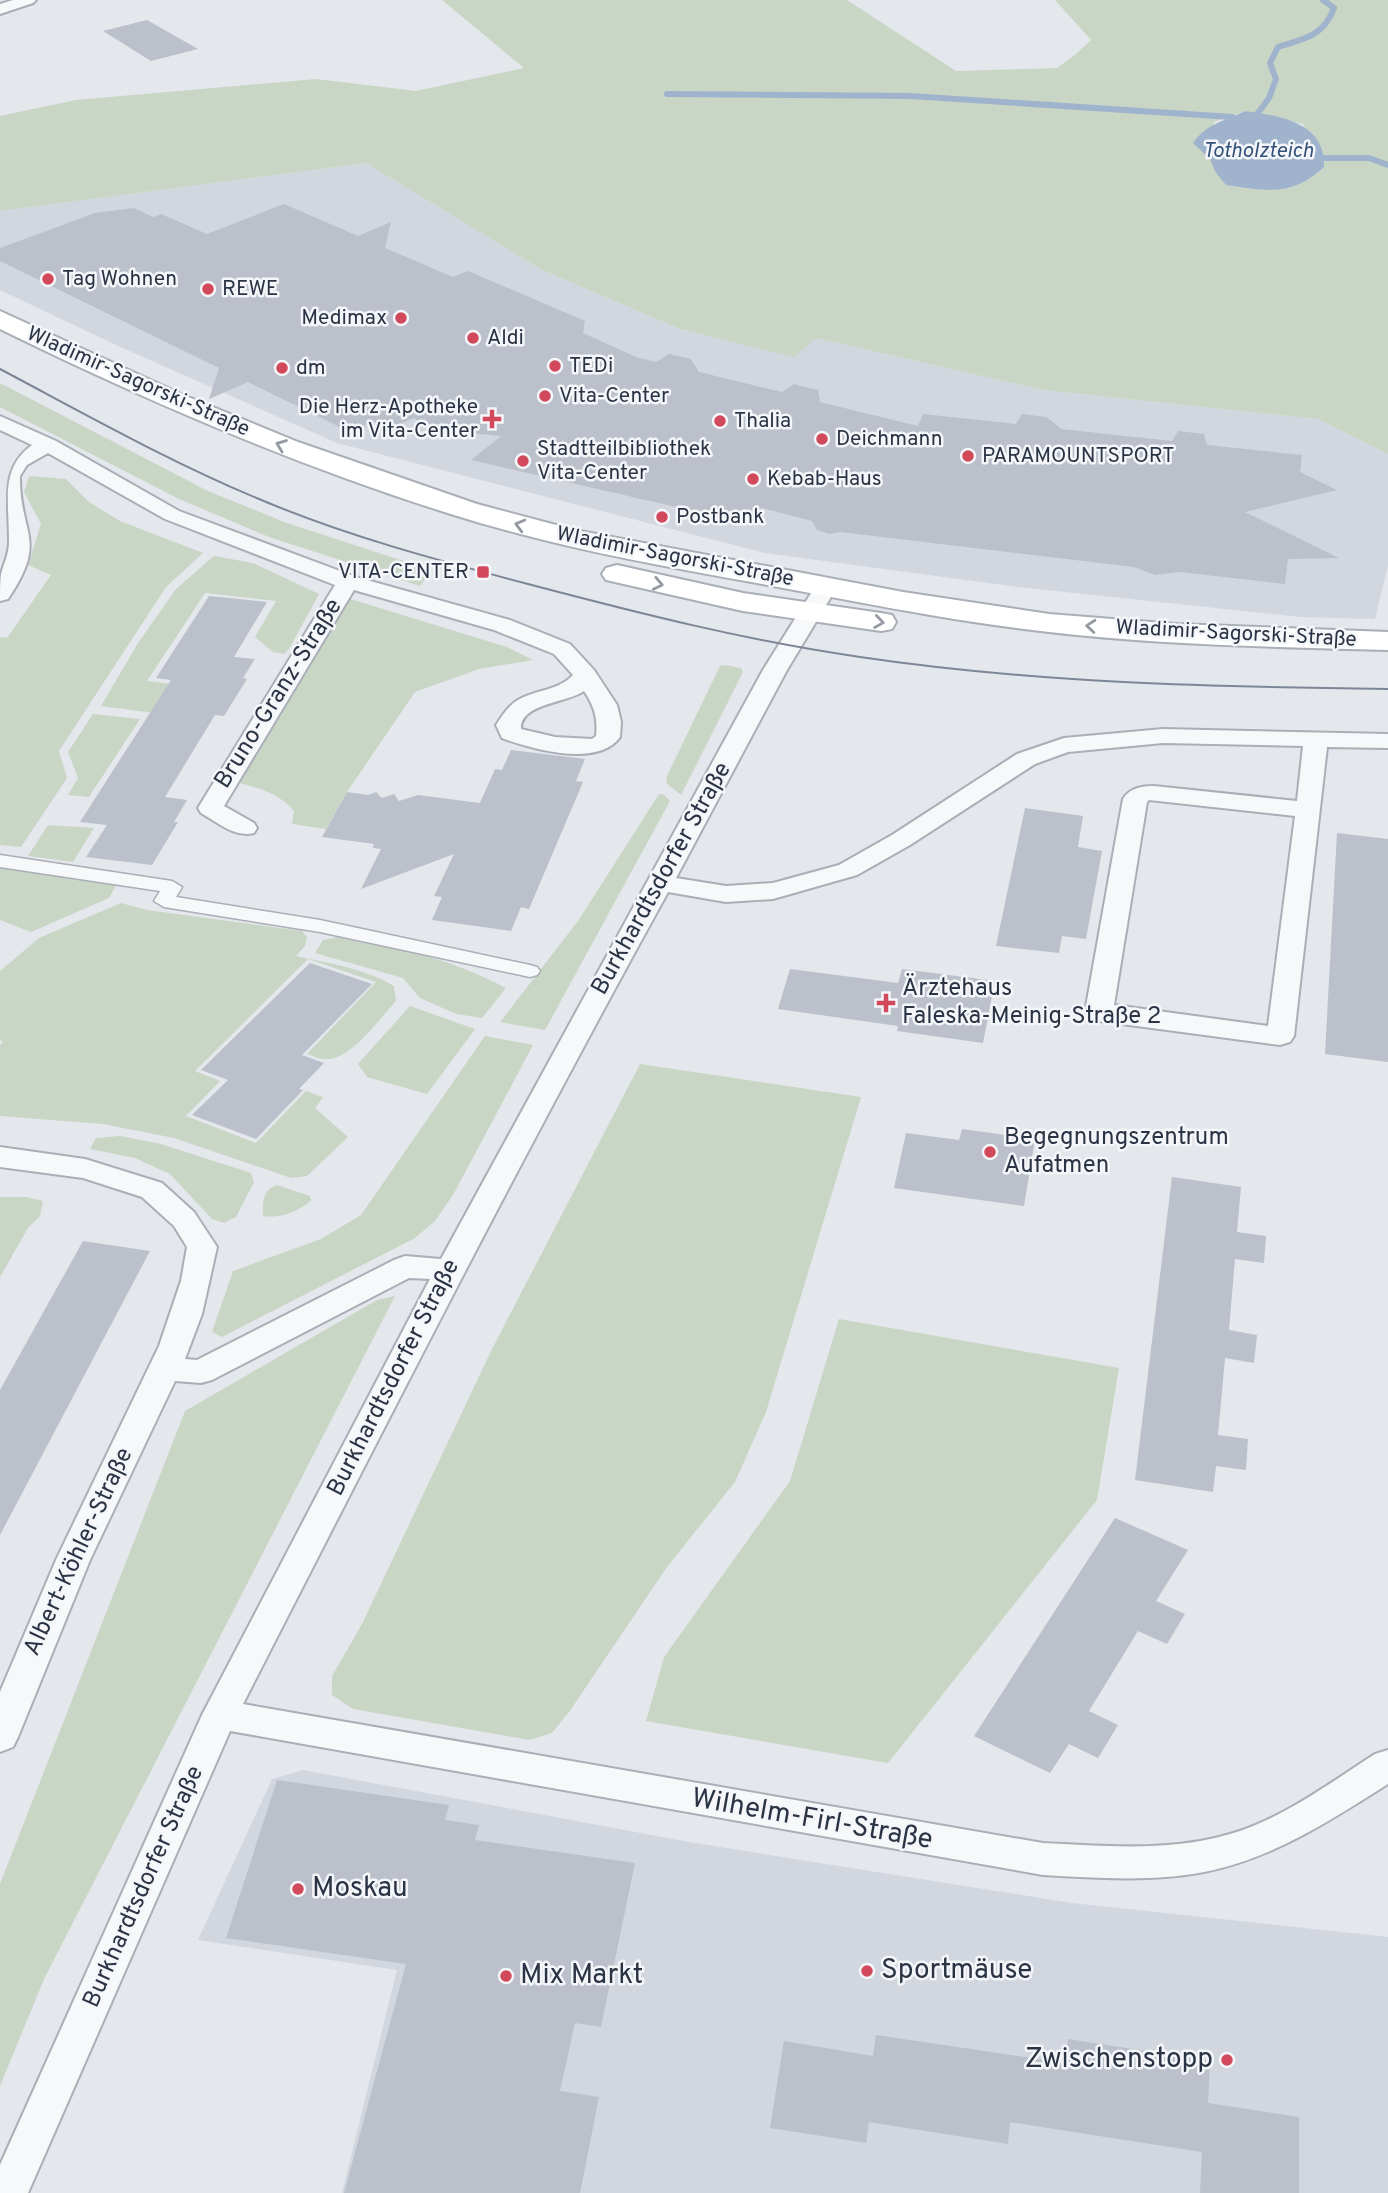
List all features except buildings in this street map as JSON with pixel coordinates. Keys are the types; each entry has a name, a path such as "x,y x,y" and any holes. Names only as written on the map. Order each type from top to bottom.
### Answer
{"main road":[{"name":"Wladimir-Sagorski-Straße","path":"0,319 214,419 343,469 468,510 819,600 1095,652 1388,664"},
{"name":"Wladimir-Sagorski-Straße","path":"0,344 158,420 264,463 383,506 591,568 723,598 819,600 1159,632 1388,641"}],"street":[{"path":"0,9 28,0"},
{"name":"Bruno-Granz-Straße","path":"0,422 49,444 172,515 348,582 502,625 562,649 586,675"},
{"path":"0,594 20,553 19,526 8,481 11,468 23,457 49,444"},
{"name":"Bruno-Granz-Straße","path":"245,828 209,808 348,582"},
{"name":"Burkhardtsdorfer Straße","path":"8,2193 220,1715 450,1269 659,883 702,809 775,670 819,600"},
{"path":"659,883 726,894 773,891 848,870 901,840 1026,759 1064,745 1163,736 1388,741"},
{"path":"1308,810 1154,793 1144,793 1135,799 1099,1012 1280,1036 1308,810 1316,740"},
{"path":"0,861 172,887 164,901 320,926 530,971"},
{"name":"Albert-Köhler-Straße","path":"0,1157 85,1168 152,1191 184,1219 202,1247 194,1287 163,1369 47,1614 0,1737"},
{"path":"163,1369 201,1372 405,1267 450,1269"},
{"name":"Wilhelm-Firl-Straße","path":"220,1715 1054,1860 1123,1862 1200,1857 1252,1843 1316,1810 1388,1765"}],"shaded area":[{"path":"366,163 542,270 680,329 729,341 816,338 1043,390 1318,419 1388,454 1388,565 1375,619 1300,617 1018,587 765,553 337,443 116,345 0,290 0,211"},
{"path":"303,1770 689,1842 1072,1903 1388,1937 1388,2193 342,2193 397,1970 198,1940 272,1779"}],"green space":[{"path":"442,0 847,0 956,71 1057,68 1091,40 1055,0 1388,0 1388,454 1318,419 1043,390 816,338 794,357 680,329 542,270 366,163 0,211 0,116 76,100 316,79 416,91 524,68","holes":["1245,111 1303,124 1324,156 1324,167 1312,177 1278,190 1226,185 1220,177 1212,155 1214,122"]},
{"path":"0,383 208,491 287,523 431,570 420,586 269,537 179,499 0,407"},
{"path":"29,476 66,479 89,502 120,521 203,553 166,587 59,751 67,778 21,847 0,845 0,637 7,638 51,575 28,565 41,524 24,492"},
{"path":"214,556 253,563 319,594 289,649 284,654 273,652 255,637 276,601 205,593 147,681 173,684 154,713 101,706 138,643 176,589"},
{"path":"347,598 507,647 533,660 479,669 415,692 347,792 326,829 292,824 294,811 282,800 260,789 236,782"},
{"path":"720,666 741,668 743,672 681,795 666,783 667,776"},
{"path":"93,714 140,719 89,797 68,795 78,778 68,752"},
{"path":"659,794 663,794 670,801 545,1030 500,1022 578,921"},
{"path":"48,825 94,828 73,862 28,856"},
{"path":"0,867 118,882 109,898 31,932 0,920"},
{"path":"121,903 147,910 302,931 307,937 305,946 296,956 359,971 394,986 396,1001 363,1038 343,1054 333,1058 319,1058 307,1054 376,982 308,959 195,1071 220,1081 186,1116 256,1143 306,1091 323,1097 315,1108 348,1137 307,1176 291,1178 174,1138 103,1124 0,1116 0,1045 3,1042 0,1040 0,971 39,938"},
{"path":"344,936 427,956 487,978 506,988 482,1018 456,1014 420,998 403,978 315,953 323,940"},
{"path":"410,1006 475,1029 427,1094 367,1077 358,1064"},
{"path":"485,1036 533,1045 453,1195 435,1221 415,1238 222,1337 212,1332 233,1271 321,1239 361,1215"},
{"path":"640,1064 861,1097 766,1412 735,1482 667,1567 552,1733 530,1740 353,1709 332,1695 332,1676 362,1624 492,1349"},
{"path":"120,1136 161,1144 251,1173 254,1182 236,1217 224,1223 212,1219 170,1174 135,1158 90,1149 96,1138"},
{"path":"277,1185 310,1196 311,1201 288,1213 263,1216 266,1193"},
{"path":"0,1197 26,1197 43,1201 40,1216 28,1228 0,1277"},
{"path":"395,1296 44,1979 0,2086 0,1884 185,1411 377,1300"},
{"path":"839,1319 1119,1368 1097,1500 888,1763 646,1721 664,1657 790,1481"}],"water":[{"name":"Totholzteich","path":"1245,111 1285,119 1309,131 1323,152 1324,167 1301,183 1278,190 1226,185 1216,173 1210,159 1193,143 1210,127"}],"waterway":[{"path":"1258,113 1269,98 1276,79 1270,63 1278,47 1312,35 1325,25 1334,8 1323,0"},
{"path":"667,94 911,96 1232,117"},
{"path":"1324,158 1369,158 1388,165"}],"tram line":[{"path":"0,369 160,453 226,485 292,512 358,536 426,556 693,625 860,657 992,673 1190,685 1388,689"}],"place":[{"name":"Tag Wohnen","path":"48,279"},
{"name":"REWE","path":"208,289"},
{"name":"Medimax","path":"401,318"},
{"name":"Aldi","path":"473,338"},
{"name":"TEDi","path":"555,366"},
{"name":"dm","path":"282,368"},
{"name":"Vita-Center","path":"545,396"},
{"name":"Die Herz-Apotheke im Vita-Center","path":"492,419"},
{"name":"Thalia","path":"720,421"},
{"name":"Deichmann","path":"822,439"},
{"name":"PARAMOUNTSPORT","path":"968,456"},
{"name":"Stadtteilbibliothek Vita-Center","path":"523,461"},
{"name":"Kebab-Haus","path":"753,479"},
{"name":"Postbank","path":"662,517"},
{"name":"VITA-CENTER","path":"483,572"},
{"name":"Ärztehaus Faleska-Meinig-Straße 2","path":"886,1003"},
{"name":"Begegnungszentrum Aufatmen","path":"990,1152"},
{"name":"Moskau","path":"298,1889"},
{"name":"Sportmäuse","path":"867,1971"},
{"name":"Mix Markt","path":"506,1976"},
{"name":"Zwischenstopp","path":"1227,2060"}]}
